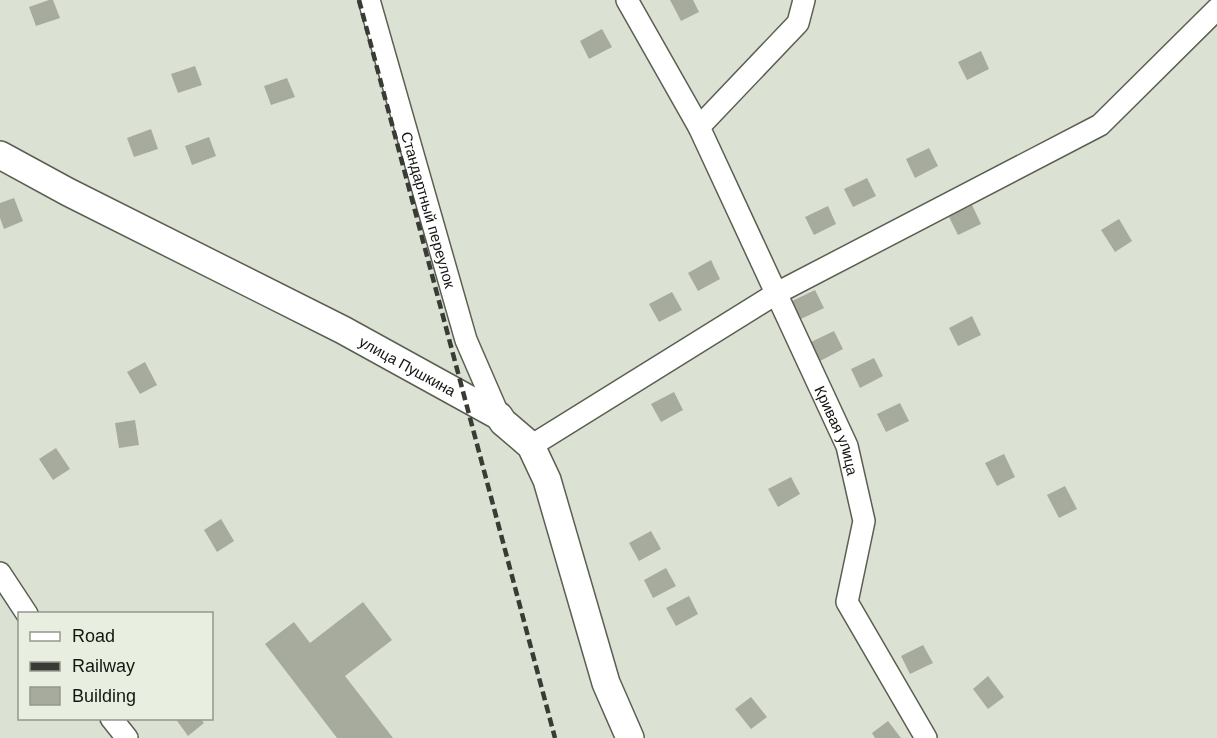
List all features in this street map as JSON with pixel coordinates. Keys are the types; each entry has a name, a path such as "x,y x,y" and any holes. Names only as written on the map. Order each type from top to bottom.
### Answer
{"main road":[{"name":"улица Пушкина","path":"0,155 68,192 343,330 499,416 531,446 547,480 606,683 630,738"}],"street":[{"name":"Стандартный переулок","path":"369,0 466,340 499,416"},
{"name":"Кривая улица","path":"627,0 699,127 847,446 864,521 847,602 926,738"},
{"path":"699,127 798,22 804,0"},
{"path":"531,446 777,293 1100,125 1217,9"},
{"path":"0,573 26,612"},
{"path":"113,720 127,738"}],"building":[{"path":"53,0 60,18 36,26 29,7"},
{"path":"670,0 693,0 699,12 681,21"},
{"path":"602,29 612,47 589,59 580,41"},
{"path":"981,51 989,69 967,80 958,62"},
{"path":"195,66 202,85 178,93 171,74"},
{"path":"287,78 295,97 271,105 264,86"},
{"path":"151,129 158,149 134,157 127,138"},
{"path":"209,137 216,156 192,165 185,146"},
{"path":"929,148 938,166 915,178 906,159"},
{"path":"867,178 876,196 853,207 844,189"},
{"path":"14,198 23,221 4,229 0,218 0,203"},
{"path":"972,205 981,224 958,235 949,217"},
{"path":"828,206 836,224 814,235 805,217"},
{"path":"1119,219 1132,241 1115,252 1101,230"},
{"path":"711,260 720,279 698,291 688,273"},
{"path":"815,290 824,308 801,319 792,301"},
{"path":"672,292 682,310 659,322 649,304"},
{"path":"972,316 981,335 958,346 949,328"},
{"path":"834,331 843,349 820,361 811,342"},
{"path":"874,358 883,376 860,388 851,369"},
{"path":"145,362 157,385 140,394 127,372"},
{"path":"674,392 683,410 661,422 651,404"},
{"path":"900,403 909,421 886,432 877,414"},
{"path":"135,420 139,445 119,448 115,423"},
{"path":"56,448 70,469 53,480 39,459"},
{"path":"1004,454 1015,477 997,486 985,463"},
{"path":"791,477 800,494 778,507 768,489"},
{"path":"1065,486 1077,509 1059,518 1047,495"},
{"path":"221,519 234,541 217,552 204,530"},
{"path":"651,531 661,549 639,561 629,543"},
{"path":"666,568 676,586 653,598 644,580"},
{"path":"689,596 698,614 676,626 666,608"},
{"path":"363,602 392,640 345,676 393,738 337,738 265,644 294,622 310,643"},
{"path":"923,645 933,663 910,674 901,656"},
{"path":"988,676 1004,697 988,709 973,689"},
{"path":"751,697 767,717 751,729 735,709"},
{"path":"176,720 202,720 204,723 188,736"},
{"path":"888,721 901,738 875,738 872,733"}],"railway":[{"path":"359,0 555,738"}]}
